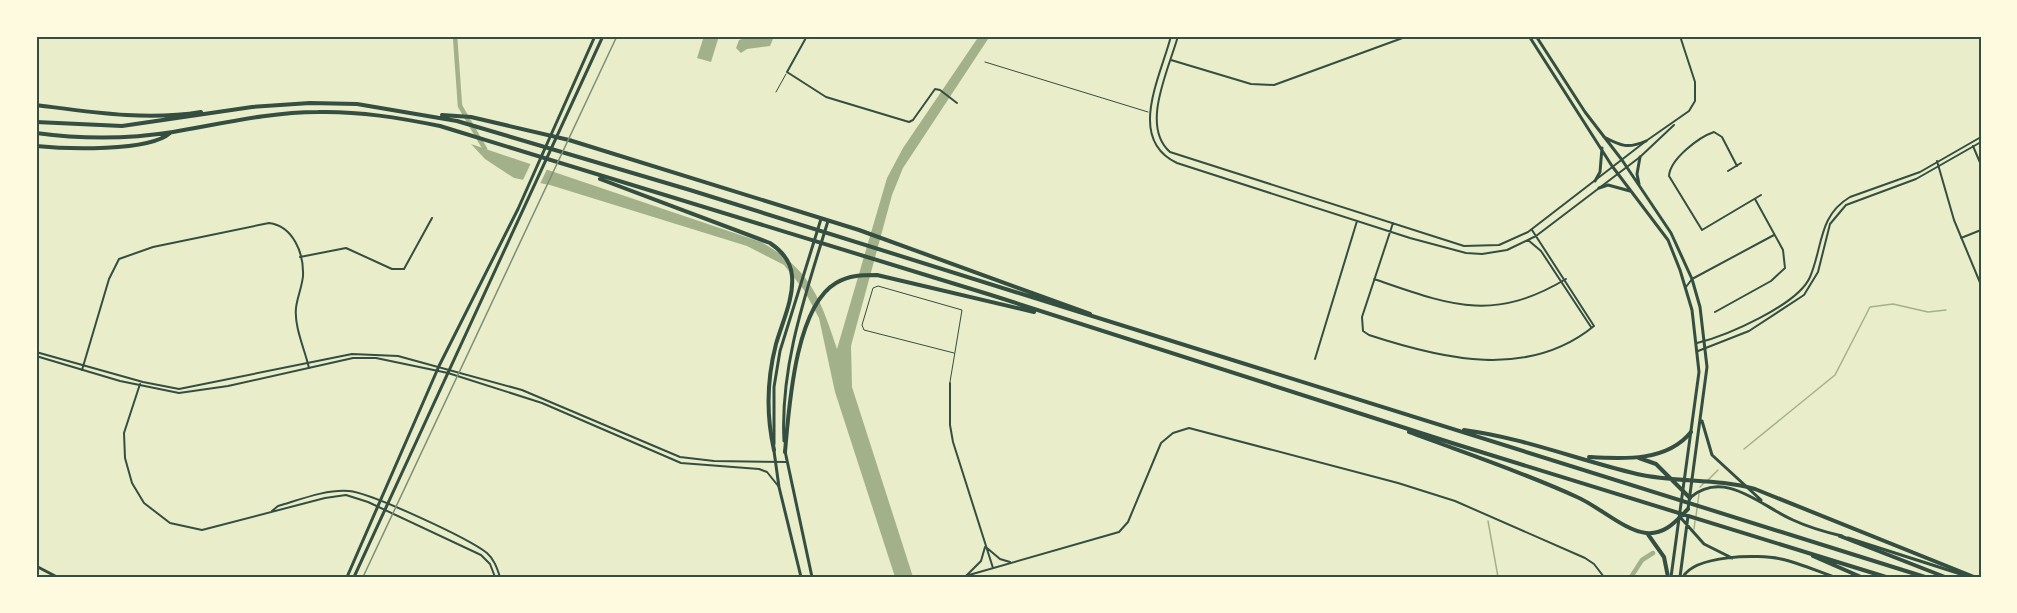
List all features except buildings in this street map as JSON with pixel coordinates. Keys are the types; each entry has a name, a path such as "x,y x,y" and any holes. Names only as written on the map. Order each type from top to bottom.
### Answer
{"highway":[{"path":"36,105 114,115 170,116 310,103 357,104 438,116 476,125 1925,577"},
{"path":"36,133 83,136 171,132 261,116 318,112 407,119 473,135 1886,577"},
{"path":"36,122 122,126 214,113"},
{"path":"438,116 471,117 540,131 828,221 956,264 1113,323"},
{"path":"36,146 80,149 123,146 162,138 171,132"},
{"path":"578,169 770,243 779,249 789,262 792,274 789,298 775,348 769,389 769,427 774,450"},
{"path":"785,452 790,391 807,326 817,301 837,282 853,276 871,275 1026,312 1038,312"},
{"path":"1398,426 1569,493 1631,528 1647,533 1666,529 1688,509"},
{"path":"1454,429 1529,442 1639,474 1735,484 1755,489 1972,577"},
{"path":"1635,458 1671,449 1691,432"},
{"path":"1580,456 1635,458 1656,464 1690,498"},
{"path":"1647,533 1664,557 1669,577"},
{"path":"1840,536 1945,577"},
{"path":"1808,553 1862,577"}],"main road":[{"path":"347,577 438,369 518,209 595,36"},
{"path":"354,577 603,36"},
{"path":"1529,36 1612,166 1670,245 1686,287 1697,343 1699,372 1680,517 1669,577"},
{"path":"1536,36 1671,233 1692,279 1704,341 1706,384 1681,577"},
{"path":"1603,136 1621,147 1631,147 1646,141"},
{"path":"1595,181 1600,172 1602,147"},
{"path":"1639,186 1637,174 1640,157"},
{"path":"1599,188 1612,186 1632,192"},
{"path":"801,577 775,463 774,387 784,337 821,219"},
{"path":"812,577 785,452 784,402 793,340 828,221"},
{"path":"1701,418 1712,455 1764,503"},
{"path":"1681,507 1703,489 1717,486 1743,492 1792,519 1972,577"},
{"path":"1680,517 1704,544 1734,558"},
{"path":"1681,577 1707,560 1734,558 1778,558 1834,577"},
{"path":"36,566 57,577"}],"street":[{"path":"807,36 787,72 828,98 909,122 913,120 934,90 942,90 957,103"},
{"path":"1171,36 1149,124 1153,141 1170,159 1390,231 1472,254 1497,253 1536,236 1640,157 1668,134 1676,122"},
{"path":"1178,36 1155,119 1159,138 1170,152 1473,247 1505,243 1532,230 1612,166 1676,122 1693,107 1696,92 1680,36"},
{"path":"1171,60 1251,84 1274,85 1408,36"},
{"path":"1737,166 1722,137 1714,132 1677,159 1669,176 1702,230 1761,195"},
{"path":"1697,343 1728,333 1800,292 1810,277 1825,224 1840,204 1850,197 1920,172 1981,137"},
{"path":"1971,142 1981,165"},
{"path":"1698,351 1749,331 1804,295 1815,279 1827,232 1840,209 1857,200 1916,179 1981,142"},
{"path":"1937,161 1961,238 1981,285"},
{"path":"1728,171 1741,163"},
{"path":"1715,312 1782,273 1785,256 1755,199"},
{"path":"300,257 346,248 392,269 404,269 432,218"},
{"path":"1315,359 1357,220"},
{"path":"82,370 114,266 126,255 196,237 269,223 278,224 290,232 300,257 303,275 296,308 309,368"},
{"path":"1393,223 1362,320 1364,332 1440,357 1477,361 1523,357 1562,344 1594,326 1566,279 1532,230"},
{"path":"1961,238 1981,230"},
{"path":"1686,287 1692,279 1774,235"},
{"path":"1528,240 1541,250 1591,329"},
{"path":"1976,273 1981,271"},
{"path":"1374,279 1428,298 1473,306 1518,302 1566,279"},
{"path":"36,354 167,388 193,387 308,362 366,353 398,356 438,369"},
{"path":"36,354 140,387 185,393 366,357 449,371 522,390 680,457 787,462"},
{"path":"449,371 542,403 670,459 692,465 759,469 767,472 779,487"},
{"path":"141,381 124,433 125,458 132,483 144,502 157,515 170,523 202,530 340,495 353,496 481,555 490,564 495,577"},
{"path":"950,383 950,425 953,442 993,568"},
{"path":"962,577 1119,532 1128,522 1161,442 1173,433 1188,428 1390,481 1455,501 1585,558 1594,564 1604,577"},
{"path":"272,511 278,506 335,491 354,492 388,505 483,551 492,559 500,577"},
{"path":"985,546 1000,559 1012,563"},
{"path":"966,576 981,561 985,546"}],"lane":[{"path":"984,62 1150,113"},
{"path":"776,92 787,72"},
{"path":"950,383 962,310 878,286 871,291 862,326 868,333 954,353"}],"shaded area":[{"path":"704,36 719,36 711,62 697,58"},
{"path":"751,36 773,39 770,46 747,49 741,53 736,48 739,40"},
{"path":"979,36 990,36 903,168 892,195 851,346 852,387 913,577 895,577 835,392 819,318 804,290 784,265 747,246 550,185 514,178 485,159 471,144 761,242 792,263 803,275 819,300 837,349 887,178 903,148"}],"pier":[{"path":"532,161 548,167 539,186 522,182"}],"waterway":[{"path":"455,36 460,106 485,149"},
{"path":"1744,449 1835,375 1870,307 1893,304 1928,312 1946,310"},
{"path":"1708,480 1718,470"},
{"path":"1700,487 1704,483"},
{"path":"1696,516 1699,494"},
{"path":"1488,521 1498,577"},
{"path":"1694,529 1695,521"},
{"path":"1631,577 1642,560 1653,553"}],"railway":[{"path":"363,577 617,36"}]}
